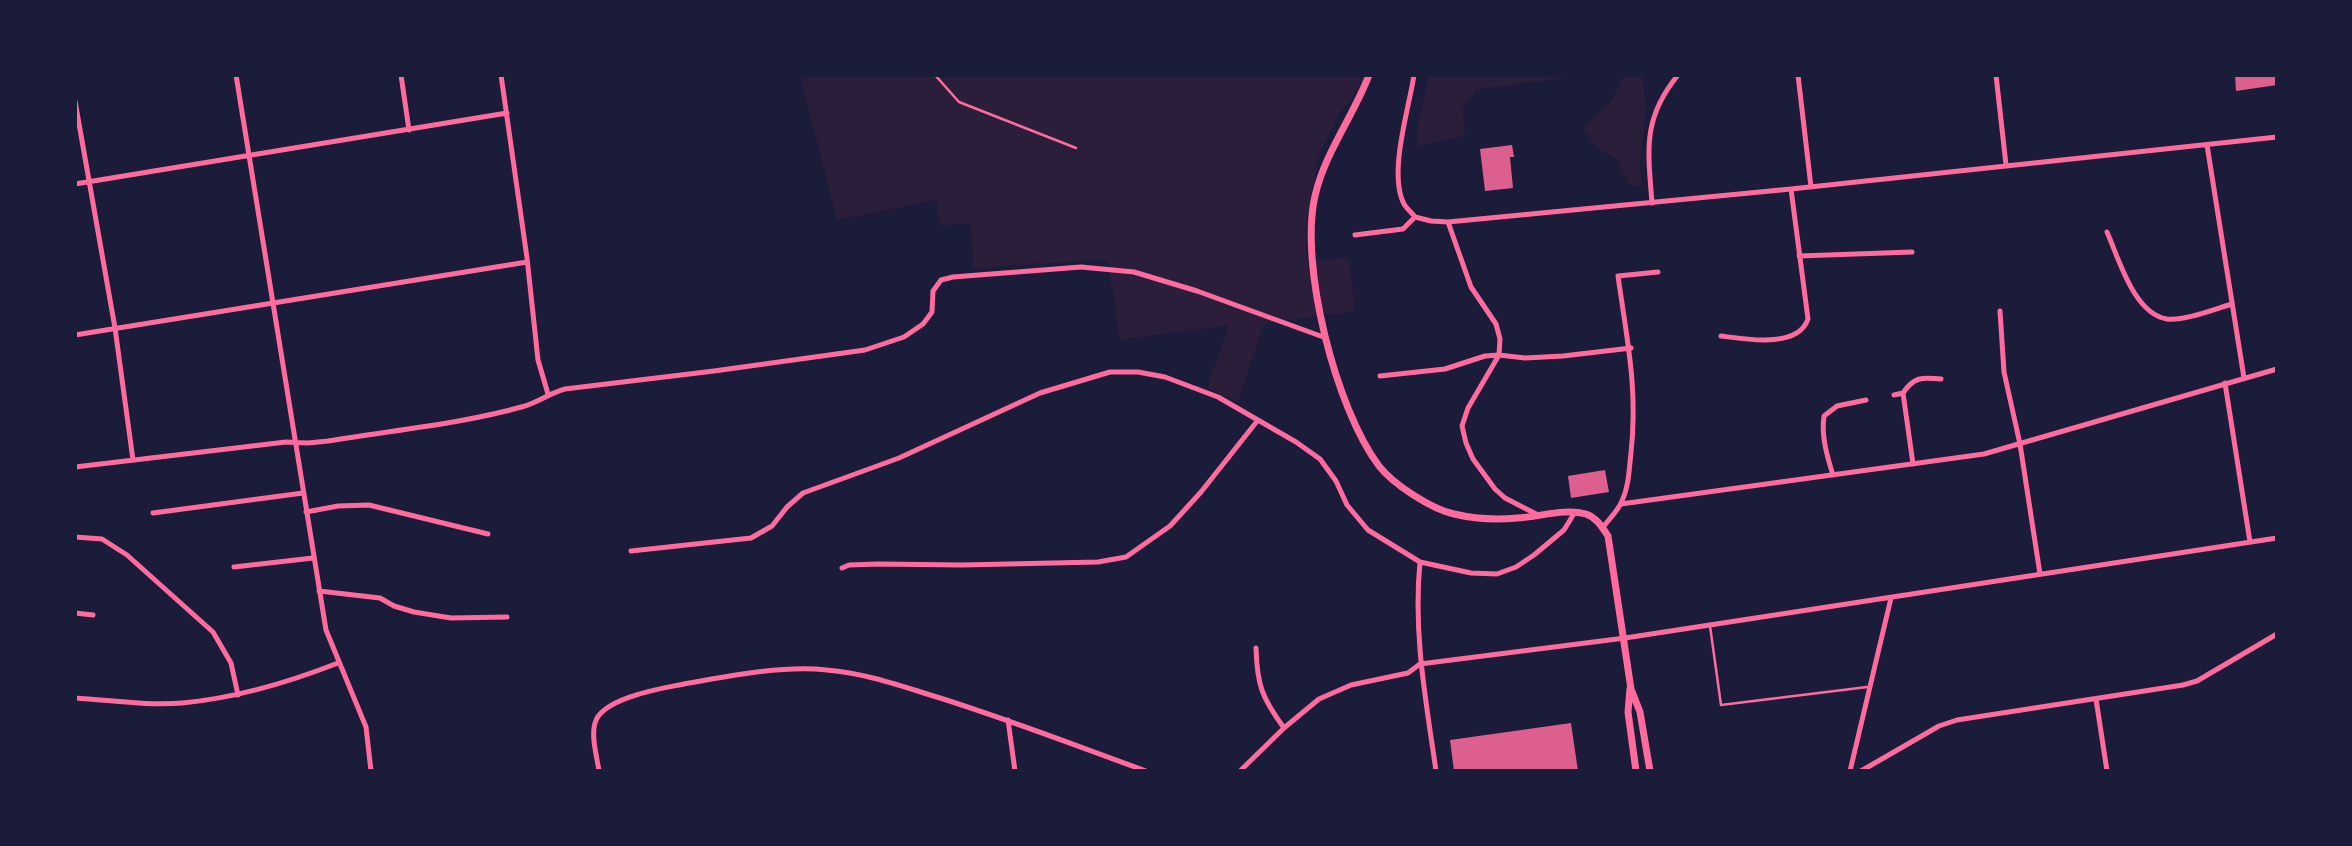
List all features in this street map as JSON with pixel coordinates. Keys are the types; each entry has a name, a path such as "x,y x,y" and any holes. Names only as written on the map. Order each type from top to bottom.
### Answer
{"main road":[{"path":"1369,75 1326,159 1314,198 1312,233 1314,276 1326,338 1358,430 1380,467 1425,502 1450,513 1491,519 1575,512 1595,518 1603,527 1608,536 1625,638 1630,689 1628,712 1636,771"},
{"path":"1630,689 1640,712 1650,771"}],"street":[{"path":"236,75 326,630 366,727 372,771"},
{"path":"401,75 409,130"},
{"path":"501,75 538,360 548,394"},
{"path":"1414,75 1399,165 1404,204 1415,217 1431,221 1448,222 1652,203 2277,137"},
{"path":"1652,203 1648,154 1651,124 1663,93 1678,75"},
{"path":"1798,75 1811,187"},
{"path":"1996,75 2006,165"},
{"path":"75,101 115,328 133,460"},
{"path":"75,184 506,113"},
{"path":"2207,145 2244,378"},
{"path":"1721,336 1774,339 1797,335 1805,328 1808,319 1791,189"},
{"path":"1355,235 1403,229 1415,217"},
{"path":"1448,222 1471,287 1496,324 1500,339 1499,355 1468,408 1462,426 1466,443 1473,459 1495,489 1505,498 1540,516"},
{"path":"2107,232 2137,299 2146,310 2169,319 2232,304"},
{"path":"1799,256 1912,252"},
{"path":"75,335 527,262"},
{"path":"75,467 286,442 328,441 485,415 525,406 565,389 714,372 865,350 904,337 923,324 932,312 933,291 941,280 953,277 1082,267 1134,272 1197,291 1326,338"},
{"path":"1603,527 1621,504 1626,490 1634,420 1631,348 1619,276 1658,272"},
{"path":"2000,311 2004,372 2020,444 2040,574"},
{"path":"1380,376 1446,369 1485,356 1563,356 1631,348"},
{"path":"1621,504 1961,458 2020,444 2277,369"},
{"path":"631,551 751,538 772,526 803,493 898,458 1040,393 1110,372 1138,372 1165,377 1217,397 1258,420 1320,459 1336,481 1347,505 1368,530 1420,562 1471,573 1497,574 1516,567 1534,555 1564,530 1575,512"},
{"path":"1913,464 1903,393 1911,381 1925,377 1941,379"},
{"path":"2225,383 2250,542"},
{"path":"1894,395 1903,393"},
{"path":"1833,475 1822,424 1824,416 1837,406 1866,400"},
{"path":"842,568 849,565 878,564 1098,562 1126,557 1170,526 1201,492 1258,420"},
{"path":"153,513 303,493"},
{"path":"306,512 338,506 369,505 488,534"},
{"path":"75,537 102,539 127,555 214,632 231,663 238,695"},
{"path":"1240,771 1284,728 1319,699 1351,685 1408,673 1420,664 1710,626 2277,538"},
{"path":"234,567 313,558"},
{"path":"1420,562 1417,592 1420,664 1436,771"},
{"path":"319,591 380,598 414,612 451,618 507,617"},
{"path":"1850,771 1892,598"},
{"path":"75,613 93,615"},
{"path":"1861,771 1939,726 1957,720 2197,681 2277,634"},
{"path":"1256,648 1257,674 1265,703 1284,728"},
{"path":"75,698 181,703 238,695 284,684 338,663"},
{"path":"599,771 594,726 597,717 610,707 641,694 692,683 769,672 826,669 917,691 1008,720 1146,771"},
{"path":"2096,699 2107,771"},
{"path":"1008,720 1015,771"}],"lane":[{"path":"935,75 959,102 1076,148"},
{"path":"1710,626 1721,705 1870,687"}],"shaded area":[{"path":"800,75 1365,75 1349,104 1343,107 1315,161 1318,164 1305,237 1307,262 1349,258 1355,311 1264,323 1238,402 1207,388 1229,325 1120,340 1108,259 973,268 971,223 941,226 936,200 837,220"},
{"path":"1429,75 1586,75 1478,89 1463,107 1465,136 1416,146"},
{"path":"1625,75 1642,75 1646,108 1640,164 1642,187 1629,184 1616,158 1595,147 1584,127 1611,102"}],"building":[{"path":"2235,75 2277,75 2277,85 2236,91"},
{"path":"1512,145 1514,157 1510,157 1513,188 1485,191 1480,149"},
{"path":"1605,470 1609,492 1571,498 1568,476"},
{"path":"1571,723 1578,771 1454,771 1450,740"}]}
